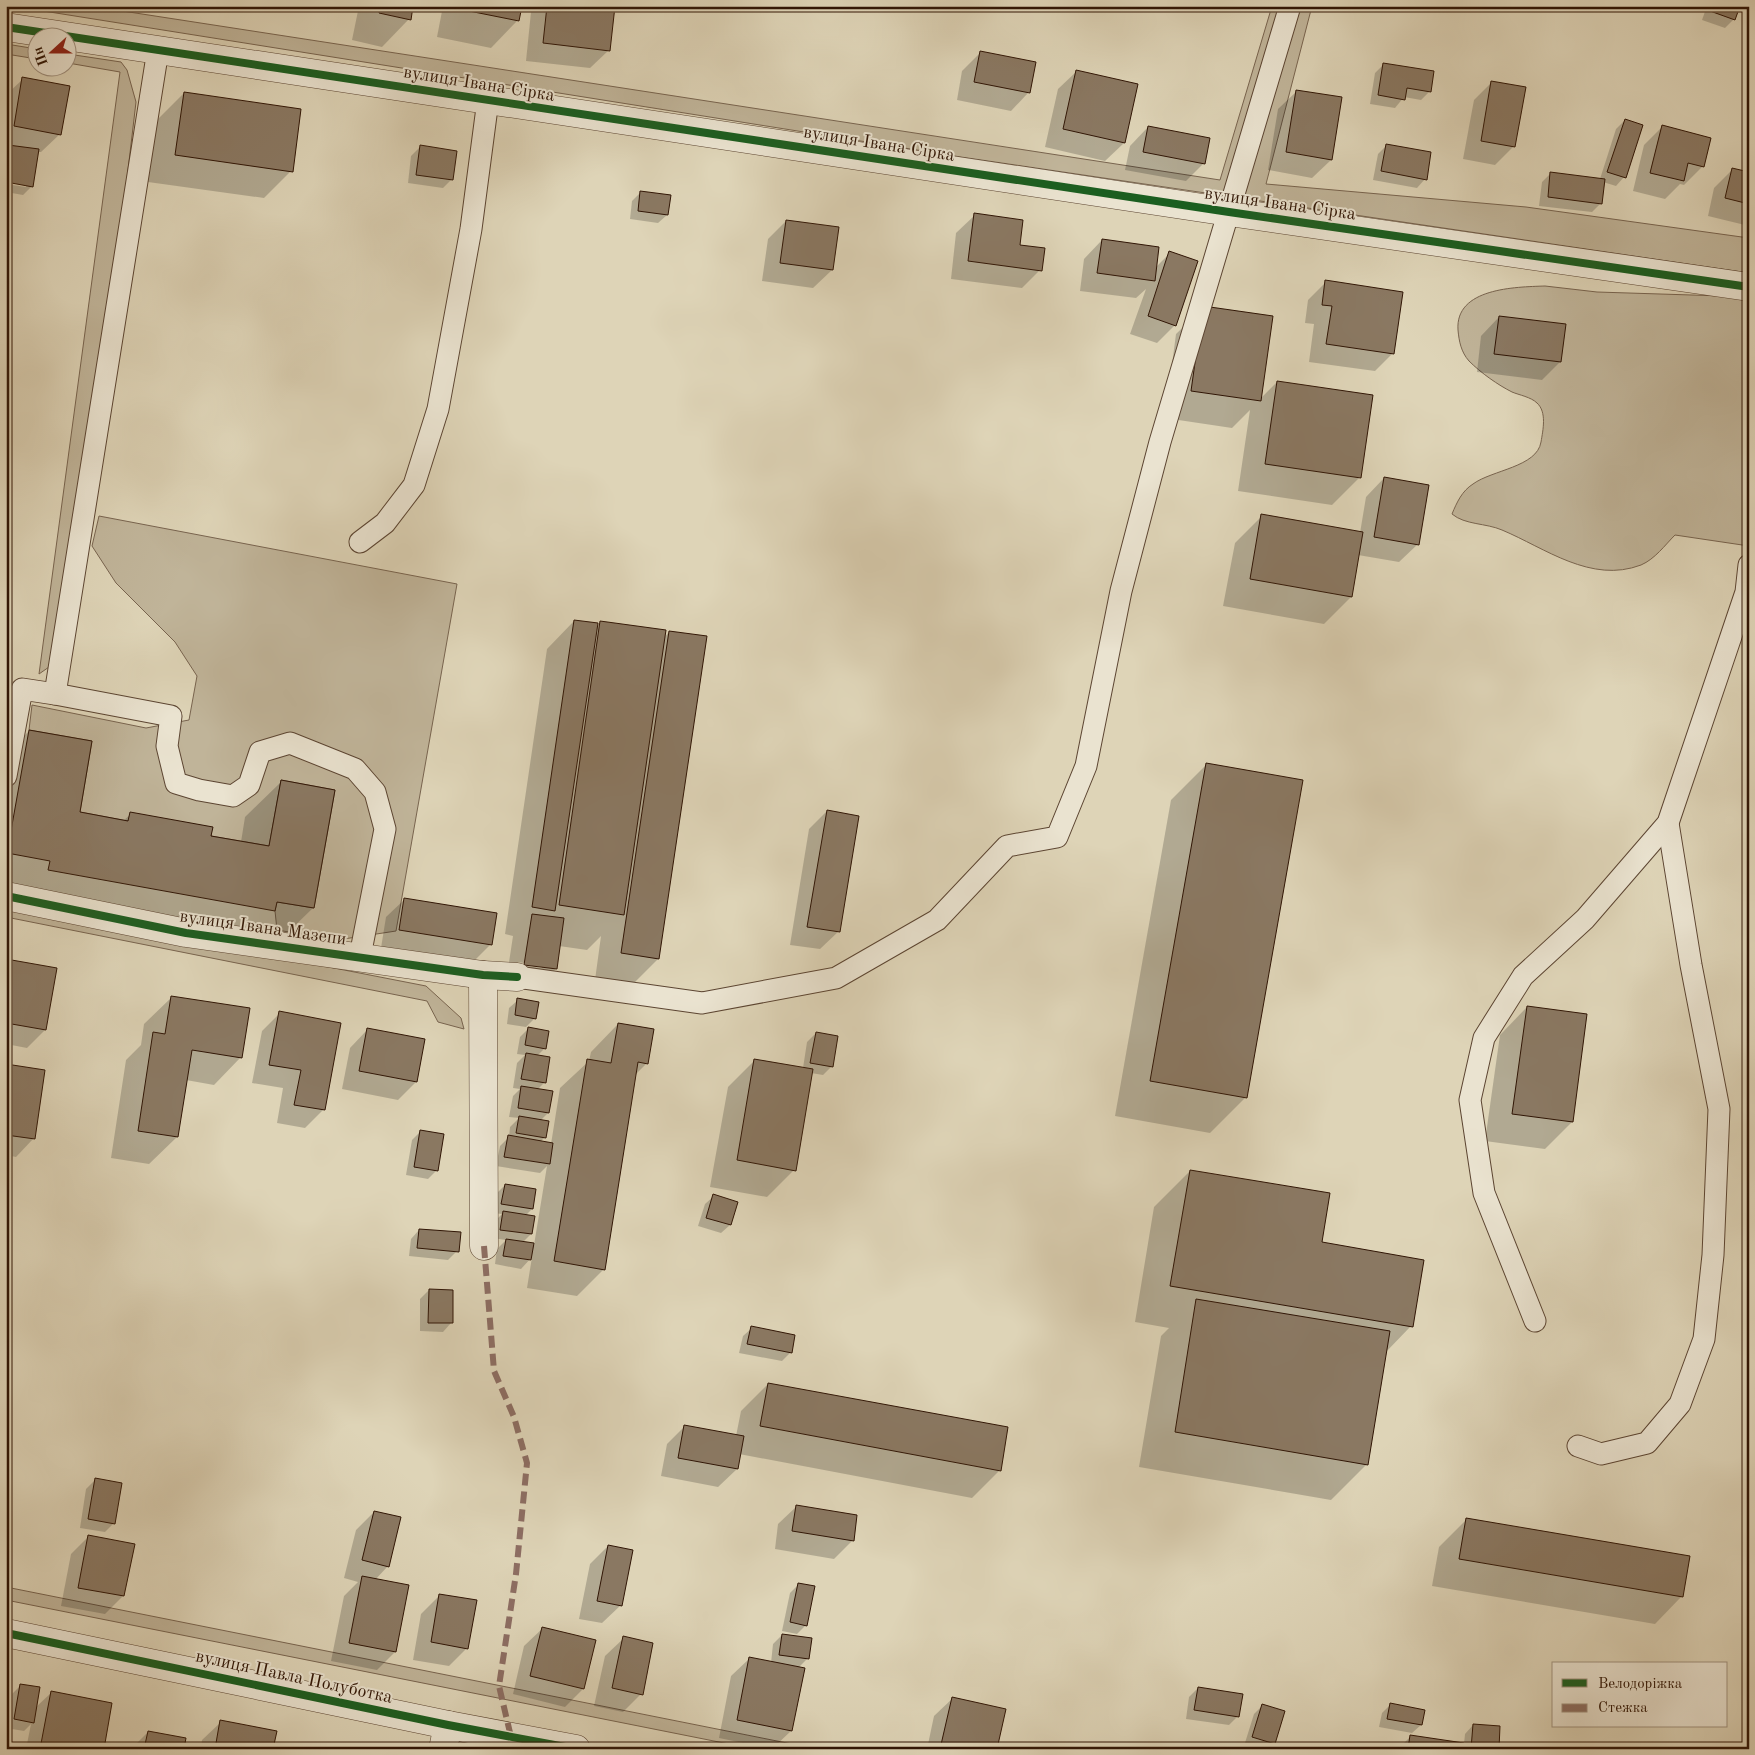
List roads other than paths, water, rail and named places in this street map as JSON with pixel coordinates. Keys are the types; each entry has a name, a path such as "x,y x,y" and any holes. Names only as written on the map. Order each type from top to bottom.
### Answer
{"street":[{"name":"вулиця Івана Сірка","path":"6,27 1229,212 1749,287"},
{"name":"вулиця Івана Мазепи","path":"6,896 186,933 360,956 483,975 517,977"},
{"path":"483,975 484,1246"},
{"name":"вулиця Павла Полуботка","path":"6,1633 445,1737 576,1749"}],"lane":[{"path":"517,977 702,1003 836,978 937,920 1007,846 1058,837 1086,766 1121,591 1160,442 1290,6"},
{"path":"55,694 158,50"},
{"path":"360,542 385,523 414,484 438,409 471,229 488,100"},
{"path":"1535,1321 1484,1193 1470,1100 1484,1038 1523,976 1584,919 1668,823 1746,592 1749,566"},
{"path":"6,776 22,689 171,716 167,746 176,782 199,790 233,796 248,785 260,752 290,744 355,769 374,792 385,829 360,956"},
{"path":"1578,1446 1601,1454 1647,1443 1680,1404 1704,1339 1713,1255 1719,1109 1691,965 1668,823"}]}
